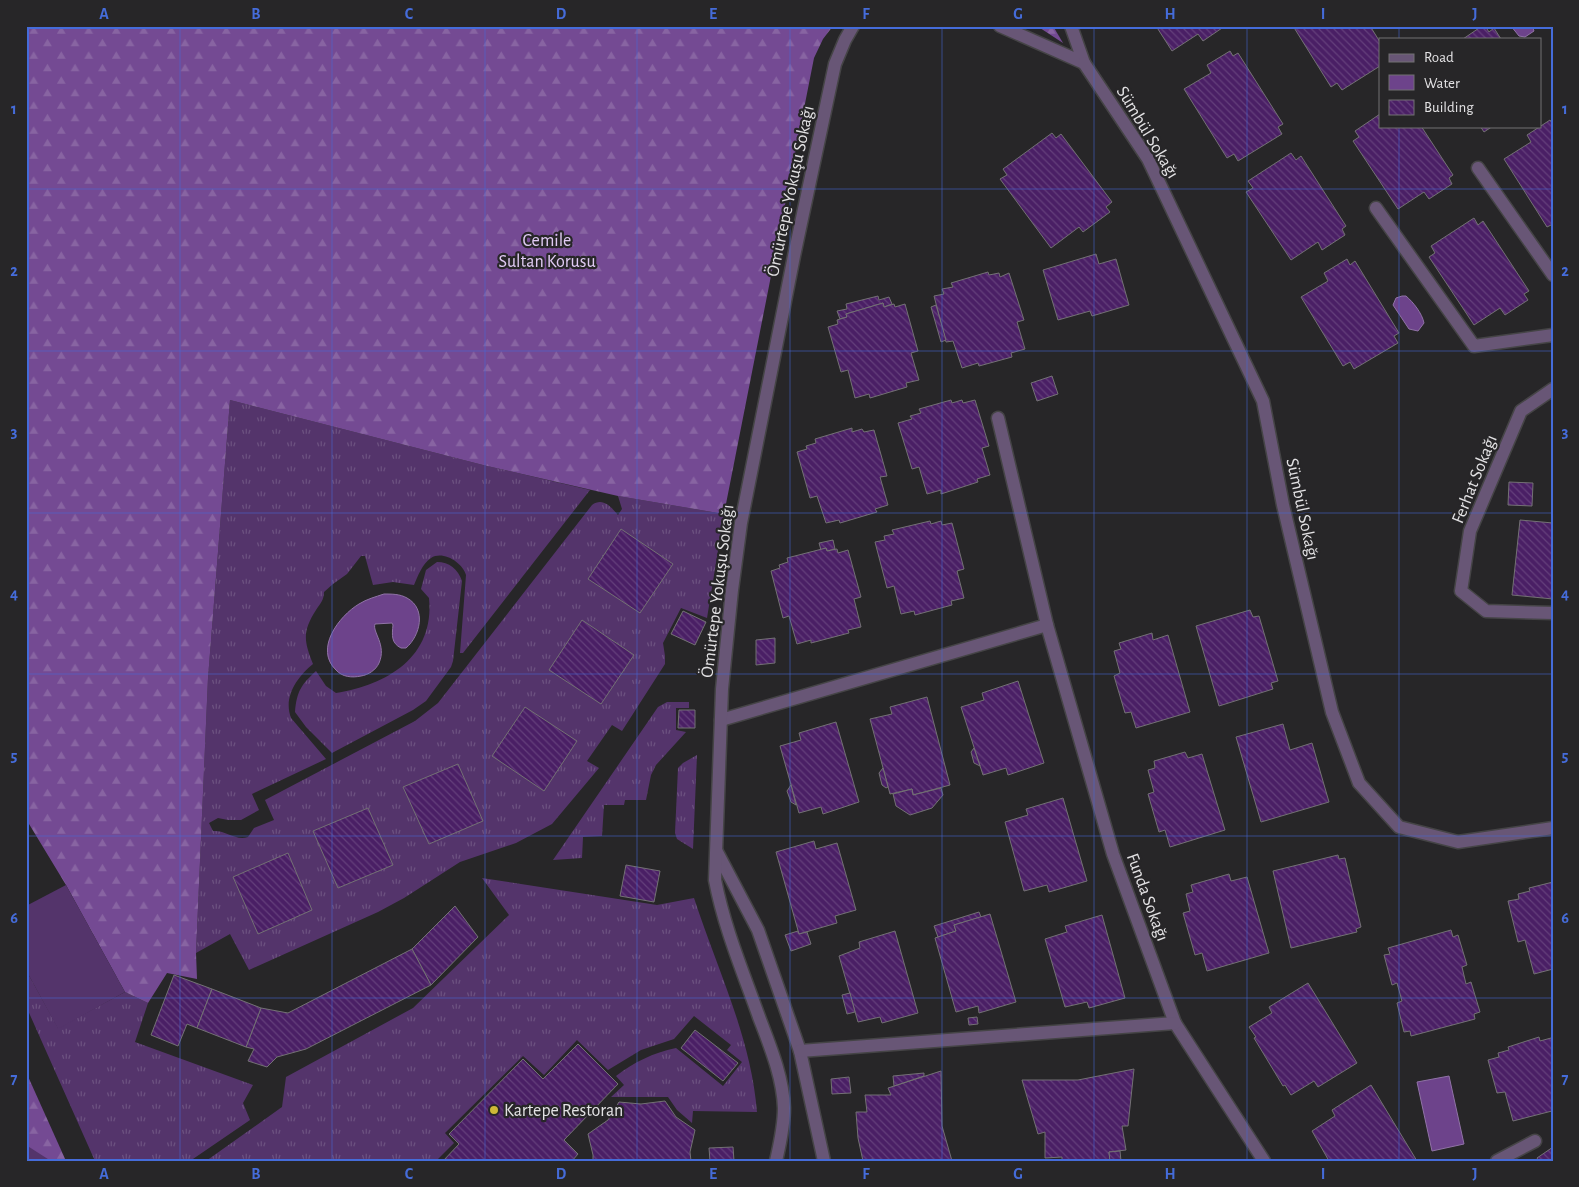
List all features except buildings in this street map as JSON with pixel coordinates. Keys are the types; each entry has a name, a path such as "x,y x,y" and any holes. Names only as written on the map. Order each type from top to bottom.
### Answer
{"street":[{"name":"Ömürtepe Yokuşu Sokağı","path":"776,1161 782,1134 784,1108 780,1081 775,1059 720,906 716,880 722,689 741,523 794,256 835,64 845,40 854,26"},
{"path":"1000,26 1084,63"},
{"path":"1071,26 1084,63"},
{"name":"Sümbül Sokağı","path":"1084,63 1148,159 1264,401 1284,505 1332,712 1359,783 1399,827 1458,842 1553,828"},
{"path":"1478,168 1553,275"},
{"path":"1376,208 1474,346 1553,334"},
{"name":"Ferhat Sokağı","path":"1553,389 1521,411 1470,531 1461,592 1486,611 1553,613"},
{"name":"Funda Sokağı","path":"998,418 1047,625 1113,854 1175,1023 1264,1161"},
{"path":"721,720 1047,625"},
{"path":"716,850 758,930 800,1051 824,1161"},
{"path":"800,1051 1175,1023"},
{"path":"1497,1161 1535,1141"}],"green space":[{"name":"Cemile Sultan Korusu","path":"26,26 833,26 823,39 814,58 724,514 618,496 483,465 230,400 208,678 196,953 197,979 167,973 148,1003 125,992 66,885 26,819"},
{"path":"1037,26 1053,26 1063,43"},
{"path":"230,400 483,465 590,490 463,653 460,653 466,575 461,566 452,559 441,556 431,558 423,567 414,585 393,582 373,585 365,556 361,556 347,574 324,592 323,600 308,624 306,637 306,643 313,664 293,688 290,695 289,710 291,718 326,759 252,794 259,810 241,820 218,818 209,823 213,831 239,838 248,837 254,828 274,820 265,800 415,721 438,703 592,505 600,502 603,503 610,506 618,515 622,509 618,496 724,514 707,618 681,608 663,643 665,664 622,731 612,725 587,761 599,768 552,824 516,843 460,862 404,898 378,912 249,970 230,934 196,953 208,678"},
{"path":"437,562 445,563 452,567 462,581 451,667 426,701 413,710 332,753 306,727 295,712 301,689 316,671 326,686 336,693 373,683 404,665 416,652 424,637 429,619 429,598 421,589 426,570"},
{"path":"667,702 689,702 689,708 676,708 676,730 686,732 656,765 651,775 646,800 625,800 624,805 604,805 602,836 583,837 582,858 553,860 658,707"},
{"path":"697,755 693,849 677,839 675,833 678,768"},
{"path":"482,878 657,905 694,898 732,1004 748,1057 754,1084 757,1112 693,1111 692,1123 677,1110 668,1097 611,1097 624,1085 616,1076 644,1059 676,1048 723,1086 742,1062 727,1050 731,1045 694,1016 674,1039 641,1050 608,1070 577,1040 544,1075 523,1056 445,1133 454,1143 436,1161 206,1161 282,1107 286,1077 413,1008 509,915"},
{"path":"66,885 125,992 58,1029 26,970 26,906"},
{"path":"26,970 58,1028 125,992 148,1003 135,1042 253,1085 243,1103 250,1120 190,1161 95,1161 26,1006"},
{"path":"26,1072 66,1161 26,1161"},
{"path":"26,1145 51,1161 26,1161"}],"water":[{"path":"1511,26 1532,26 1534,31 1525,37 1519,36"},
{"path":"1402,296 1409,298 1421,315 1424,323 1418,331 1409,329 1393,305 1396,298"},
{"path":"384,594 402,596 413,603 419,615 418,630 415,637 406,648 401,648 395,644 392,635 392,623 375,624 375,631 381,650 378,666 372,672 358,677 344,676 330,662 328,643 332,634 351,609"},
{"path":"1449,1076 1464,1144 1432,1151 1417,1082"}],"place":[{"name":"Kartepe Restoran","path":"494,1110"}]}
